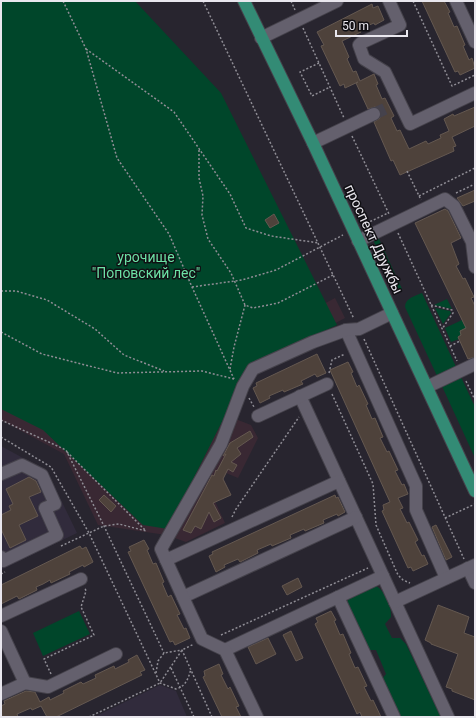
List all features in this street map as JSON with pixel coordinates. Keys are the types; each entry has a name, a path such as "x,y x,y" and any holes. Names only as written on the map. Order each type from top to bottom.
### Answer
{"main road":[{"name":"проспект Дружбы","path":"244,1 313,143 475,491"}],"lane":[{"path":"261,38 338,1"},
{"path":"389,1 400,25 361,43 359,45 359,49 364,59 385,72 394,104 410,124 475,93"},
{"path":"456,1 475,42"},
{"path":"313,143 374,114"},
{"path":"358,241 446,198 454,206 472,242 475,267"},
{"path":"257,717 225,650 202,639 161,549 221,444 243,386 253,369 313,342 346,330 359,328 392,313"},
{"path":"346,330 416,486 416,510 446,578"},
{"path":"426,387 475,364"},
{"path":"258,416 327,384"},
{"path":"300,396 448,717"},
{"path":"1,474 22,465 42,475 55,504 45,508 57,535 3,561 1,558"},
{"path":"166,560 339,480"},
{"path":"183,597 356,518"},
{"path":"395,602 471,566 475,583"},
{"path":"225,650 383,576"},
{"path":"1,616 81,578"},
{"path":"338,597 394,717"},
{"path":"1,631 25,683"},
{"path":"1,694 25,683 48,687 116,654"}],"path":[{"path":"1,332 42,354 117,373 202,371 234,379 192,287 170,234 117,158 86,49 63,1"},
{"path":"203,1 359,328 445,518 471,566"},
{"path":"291,1 475,400"},
{"path":"413,1 452,86 475,75"},
{"path":"86,49 174,112 230,194 246,228 271,236 319,243"},
{"path":"319,63 300,72 312,96 330,87"},
{"path":"199,150 199,178 203,196 202,216 208,239 231,273 245,305 234,347 230,370"},
{"path":"419,196 475,168"},
{"path":"407,171 425,209"},
{"path":"446,198 475,184"},
{"path":"192,287 235,281 276,270 320,246"},
{"path":"245,305 253,308 278,303 333,275"},
{"path":"1,291 16,290 47,300 95,329 124,355 164,371"},
{"path":"431,305 452,310 453,313 442,329"},
{"path":"450,346 460,341"},
{"path":"354,350 332,360 327,384 373,484 376,525 398,575 408,583 413,583"},
{"path":"243,386 258,416"},
{"path":"226,533 236,509 306,408"},
{"path":"1,420 66,450 146,531 118,524 104,526 89,533"},
{"path":"1,437 51,467 89,533 160,683 176,689 180,688 188,680 191,669"},
{"path":"66,450 164,653"},
{"path":"445,518 475,504"},
{"path":"56,683 44,659 94,635 81,607 86,591 81,578"},
{"path":"155,674 158,661 164,653 182,650 212,717"},
{"path":"171,667 194,717"}],"shaded area":[{"path":"335,298 345,318 256,365 233,418 251,425 258,438 238,478 226,473 213,497 225,523 186,542 166,535 98,525 64,454 1,420 1,366 237,350"},
{"path":"1,446 47,471 77,533 1,570"},
{"path":"160,685 176,691 187,717 94,717"}],"green space":[{"name":"урочище \"Поповский лес\"","path":"1,1 135,1 221,93 337,325 250,366 168,529 143,525 43,430 1,409"},
{"path":"375,239 379,239 402,291 398,292 374,242"},
{"path":"422,293 457,369 438,378 405,307 405,304 409,299"},
{"path":"447,299 452,309 434,305"},
{"path":"435,308 450,311 451,313 443,324"},
{"path":"462,320 464,325 468,323 469,327 458,337 459,339 451,342 445,328"},
{"path":"460,375 475,407 475,458 441,384"},
{"path":"376,586 385,595 391,613 391,617 385,624 392,638 400,638 406,644 441,717 397,717 382,679 386,674 376,650 369,650 346,605 349,597"},
{"path":"79,611 90,634 43,656 33,633"}],"building":[{"path":"422,1 444,1 450,12 448,13 454,27 457,26 465,45 463,46 469,60 472,58 475,68 460,75 458,71 455,72"},
{"path":"372,4 373,8 378,6 384,20 375,25 374,23 360,29 361,32 342,41 349,57 347,59 353,72 356,71 360,81 374,74 378,84 376,85 382,99 385,98 394,116 391,118 397,131 400,130 409,149 426,141 428,144 441,138 440,135 449,131 444,119 453,114 454,116 475,107 475,126 452,137 456,146 453,147 454,151 400,175 393,160 391,161 374,122 380,118 381,110 375,107 368,109 356,83 358,82 345,88 344,84 340,86 321,46 324,45 317,32"},
{"path":"475,190 475,201 463,206 457,198"},
{"path":"445,209 448,211 461,238 451,243 459,264 456,266 463,279 465,278 474,297 471,298 475,306 475,357 468,359 458,337 461,335 460,331 466,328 415,223"},
{"path":"274,214 279,223 270,228 265,220"},
{"path":"317,354 326,373 317,377 315,374 301,381 303,384 284,392 283,390 269,396 270,398 260,403 253,388 257,386 256,383"},
{"path":"348,362 353,372 351,373 357,387 359,385 368,404 366,405 372,419 375,418 383,437 380,438 387,452 389,451 398,470 395,471 402,485 404,484 408,494 398,498 403,508 400,509 407,523 409,522 418,540 415,542 428,564 413,571 411,567 408,568 382,511 384,510 383,505 390,502 330,370"},
{"path":"250,431 253,437 237,448 241,454 231,462 237,465 233,472 228,469 223,479 231,495 213,503 221,518 214,522 209,512 201,529 195,526 191,533 183,530 212,475 214,476 216,470 217,471 230,443"},
{"path":"29,477 36,481 41,492 29,497 38,516 19,525 26,540 10,548 1,529 1,515 11,510 9,506 13,504 6,489"},
{"path":"104,495 116,506 111,512 99,500"},
{"path":"335,495 336,498 338,497 345,512 338,516 337,514 323,520 324,523 305,531 304,529 290,535 291,538 272,546 271,544 257,550 258,553 240,562 238,559 224,565 225,567 216,572 209,556 213,554 212,552"},
{"path":"436,525 452,557 446,560 432,527"},
{"path":"144,540 149,549 147,550 153,564 156,563 164,582 162,583 168,597 171,595 180,614 177,615 184,629 186,628 190,638 175,645 173,641 170,642 128,552 131,551 129,547"},
{"path":"80,546 82,549 86,547 93,562 69,572 70,574 51,583 50,580 36,587 37,590 19,599 17,596 1,604 1,585"},
{"path":"298,578 302,587 287,595 282,586"},
{"path":"438,605 469,617 464,633 475,637 475,700 446,687 458,654 431,644 425,640"},
{"path":"331,611 336,620 334,621 340,635 343,634 351,653 349,654 355,668 358,667 367,686 364,687 371,701 373,700 381,717 362,717 360,712 357,714 315,624 318,622 316,618"},
{"path":"291,631 303,658 296,661 283,635"},
{"path":"268,638 276,654 256,664 248,647"},
{"path":"137,655 145,670 140,672 142,675 56,717 47,717 41,706 32,710 31,708 17,714 18,717 1,717 1,706 5,704 4,701 26,691 35,692 40,702 49,697 50,700 64,693 63,691 81,682 83,684 96,678 95,675 114,666 115,669 129,662 128,660"},
{"path":"219,664 223,674 221,675 228,689 230,687 239,706 236,707 241,717 222,717 203,677 205,676 204,671"}],"tunnel":[{"path":"374,114 389,107"}]}
